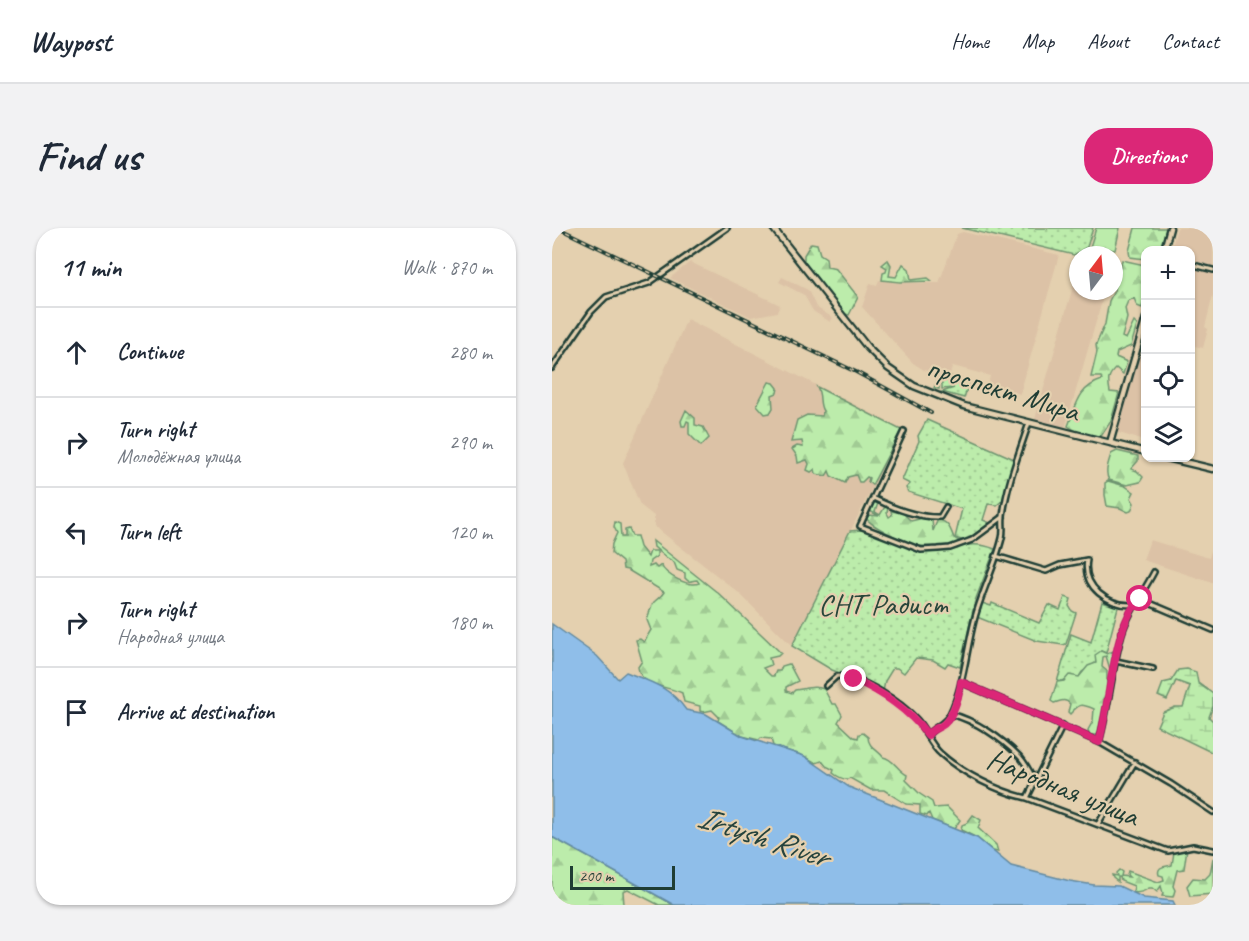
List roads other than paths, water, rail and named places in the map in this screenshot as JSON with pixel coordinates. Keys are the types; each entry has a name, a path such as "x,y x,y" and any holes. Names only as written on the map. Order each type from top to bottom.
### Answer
{"street":[{"path":"552,368 591,312 606,297 649,283 727,228"},
{"name":"проспект Мира","path":"773,228 868,348 888,368 914,386 963,406 1141,451"},
{"path":"1165,246 1170,228"},
{"path":"1195,265 1213,270"},
{"path":"1110,443 1141,335"},
{"path":"928,735 931,730 944,724 951,714 960,689 974,620 996,556 1015,466 1029,423"},
{"path":"904,431 860,526 921,550 950,548 972,540 1003,516"},
{"path":"1184,462 1213,469"},
{"path":"873,498 913,514 933,518 940,517 946,507"},
{"path":"996,556 1046,571 1060,565 1087,560 1086,567 1097,592 1117,604 1134,605"},
{"path":"1099,742 1122,633 1134,605 1140,599 1154,572"},
{"path":"1140,599 1213,630"},
{"path":"1116,661 1153,669"},
{"name":"Народная улица","path":"826,686 837,676 854,679 886,695 915,718 939,753 954,764 1011,795 1027,798 1168,851 1193,846 1213,850"},
{"path":"961,682 1099,742 1213,812"},
{"path":"951,714 968,720 996,737 1018,755 1035,780"},
{"path":"1027,798 1063,725"},
{"path":"1098,824 1135,762"}],"water":[{"name":"Irtysh River","path":"552,624 597,656 618,679 626,672 652,682 667,691 686,710 706,714 742,736 804,756 849,787 977,838 1011,866 1070,881 1119,886 1144,898 1173,901 1175,905 674,905 552,837"}],"railway":[{"path":"558,228 856,372 931,413"}],"park label":[{"name":"СНТ Радист","path":"883,604"}]}
